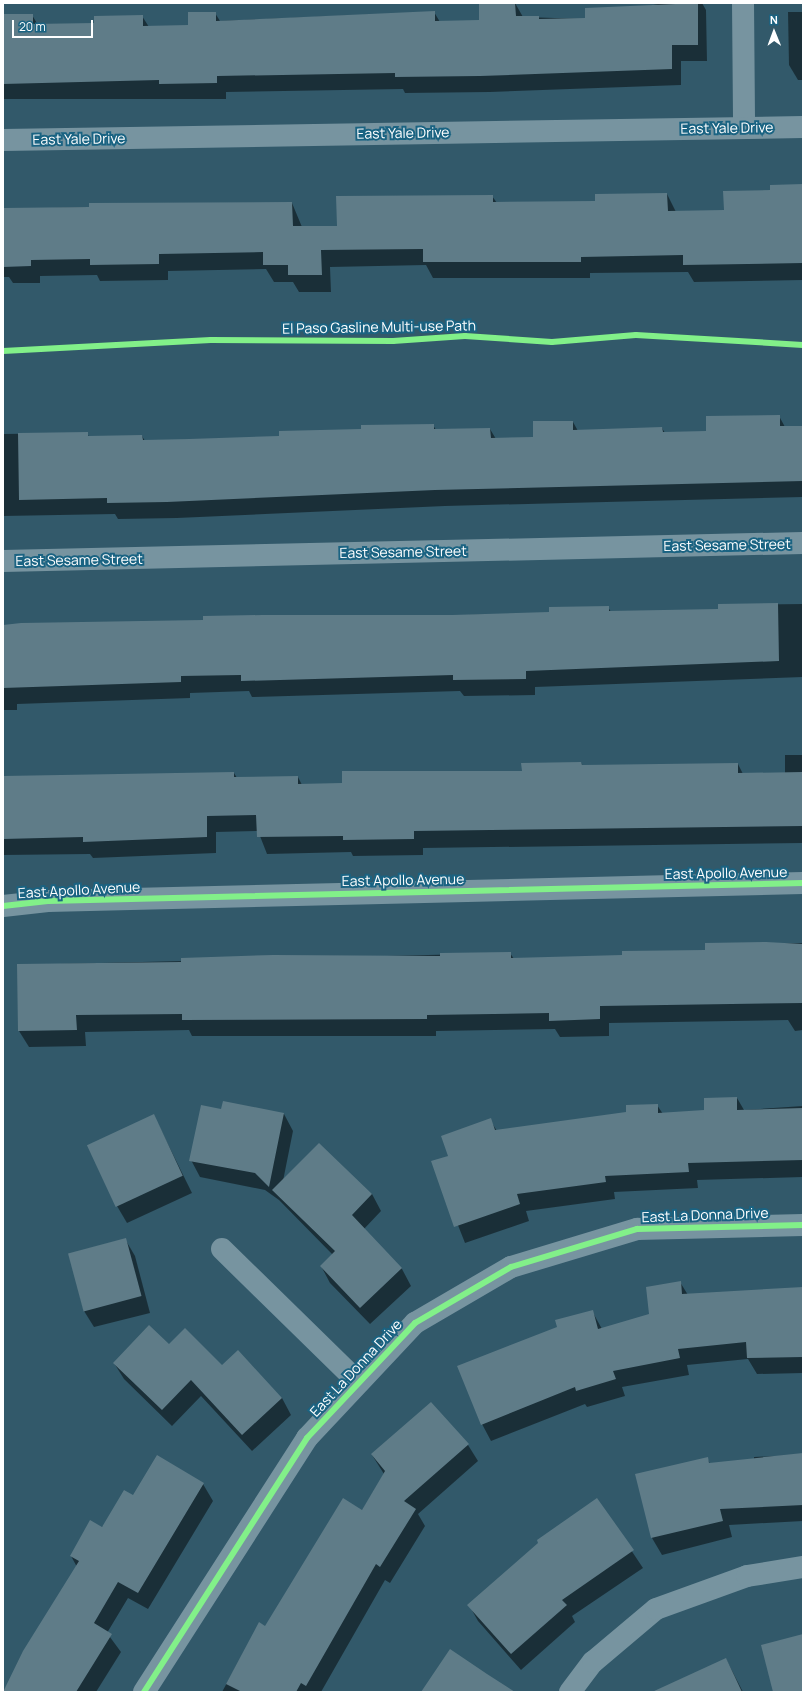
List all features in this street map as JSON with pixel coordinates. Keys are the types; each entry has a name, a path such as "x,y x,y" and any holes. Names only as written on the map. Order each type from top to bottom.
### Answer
{"street":[{"path":"743,3 744,127"},
{"name":"East Yale Drive","path":"3,140 803,127"},
{"name":"East Sesame Street","path":"3,562 803,544"},
{"name":"East Apollo Avenue","path":"3,906 48,901 803,883"},
{"name":"East La Donna Drive","path":"144,1692 307,1438 415,1323 511,1266 637,1229 803,1225"},
{"name":"East La Donna Drive","path":"222,1249 358,1382"},
{"path":"570,1692 593,1662 656,1609 747,1576 803,1567"}],"building":[{"path":"479,3 515,3 516,16 539,16 539,19 585,18 585,8 698,3 698,45 672,45 672,69 480,76 395,77 395,73 217,76 217,83 159,84 159,80 3,84 3,14 33,14 33,24 94,23 94,16 143,15 143,26 188,25 188,12 216,12 216,21 435,11 435,21 479,20"},
{"path":"803,184 803,263 683,265 683,255 581,257 581,262 423,262 423,249 321,250 322,275 288,275 288,265 263,265 263,252 159,254 159,264 90,265 90,259 31,260 31,266 3,267 3,208 89,207 89,203 292,202 293,226 337,226 336,196 493,195 493,202 595,201 595,194 667,193 668,211 724,210 723,191 770,190 770,185"},
{"path":"780,415 780,426 803,426 803,481 435,490 167,502 107,503 107,498 19,500 18,433 88,432 88,436 142,435 143,440 279,436 279,431 361,429 361,425 434,424 434,429 490,428 491,438 533,437 533,421 573,421 573,430 662,427 663,432 706,431 706,416"},
{"path":"778,603 779,661 526,671 526,679 453,680 453,675 241,681 241,675 181,676 181,682 3,688 3,625 21,623 203,620 203,616 452,615 549,612 549,607 609,606 609,611 718,609 718,604"},
{"path":"581,762 582,765 738,763 738,773 803,772 803,826 414,831 414,839 343,840 343,836 257,837 256,815 207,816 207,837 83,842 83,837 3,839 3,776 234,772 234,777 298,776 298,784 342,783 342,771 522,771 521,763"},
{"path":"766,942 803,944 803,1003 600,1006 600,1019 549,1021 549,1013 427,1015 427,1019 182,1020 182,1014 76,1015 77,1030 18,1031 17,964 181,962 181,958 273,955 440,956 440,953 511,952 511,958 622,955 622,951 705,950 705,943"},
{"path":"737,1097 737,1110 803,1108 803,1160 688,1163 689,1172 605,1176 606,1182 517,1194 520,1204 454,1227 431,1161 448,1156 441,1136 491,1118 495,1130 626,1112 626,1105 658,1104 658,1113 704,1110 704,1098"},
{"path":"223,1101 284,1113 269,1187 255,1173 189,1161 201,1105 221,1109"},
{"path":"154,1114 183,1176 116,1207 87,1145"},
{"path":"319,1143 372,1194 352,1215 402,1268 360,1308 320,1266 335,1251 272,1190"},
{"path":"126,1238 142,1296 84,1311 68,1254"},
{"path":"681,1281 682,1294 803,1287 803,1357 747,1358 746,1342 678,1349 680,1358 613,1371 616,1379 576,1391 575,1387 481,1425 457,1366 557,1327 555,1320 593,1310 598,1329 649,1314 646,1287"},
{"path":"149,1325 169,1344 185,1328 222,1365 238,1350 282,1398 242,1435 191,1380 162,1410 113,1363"},
{"path":"431,1402 469,1444 404,1501 416,1509 380,1567 376,1564 306,1686 301,1683 296,1692 242,1692 226,1684 259,1622 265,1626 343,1498 362,1510 385,1471 371,1454"},
{"path":"803,1453 803,1505 720,1509 723,1521 651,1538 635,1474 708,1457 709,1463"},
{"path":"157,1455 204,1483 138,1593 118,1582 94,1623 112,1634 76,1692 3,1692 23,1651 79,1561 70,1556 90,1520 102,1527 124,1490 133,1495"},
{"path":"597,1498 634,1550 562,1600 567,1605 511,1654 467,1605 538,1543 537,1540"},
{"path":"803,1634 803,1692 773,1692 761,1645"},
{"path":"450,1649 487,1674 515,1692 421,1692"},
{"path":"726,1658 742,1692 652,1692"}],"cycle path":[{"name":"El Paso Gasline Multi-use Path","path":"3,351 211,340 393,341 465,336 552,342 636,335 803,345"},
{"path":"3,906 48,901 803,883"},
{"path":"144,1692 307,1438 415,1323 511,1267 637,1229 803,1225"}]}
